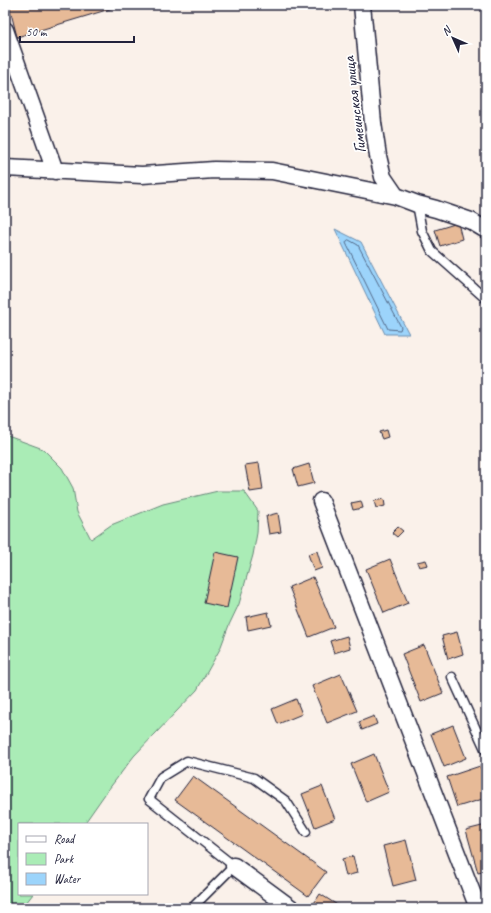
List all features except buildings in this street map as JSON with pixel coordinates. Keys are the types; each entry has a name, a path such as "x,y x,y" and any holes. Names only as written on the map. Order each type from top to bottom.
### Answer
{"street":[{"name":"Гимеинская улица","path":"362,5 373,123 378,156 384,177 396,196"},
{"path":"5,30 55,171"},
{"path":"5,168 142,174 214,170 272,171 396,196 471,221 486,230"},
{"path":"321,501 478,908"},
{"path":"234,866 291,908"}],"lane":[{"path":"417,204 422,231 432,250 486,299"},
{"path":"452,677 486,751"},
{"path":"192,908 234,866 149,799 161,777 186,761 254,778 286,801 306,832"}],"green space":[{"path":"5,435 43,449 62,468 73,488 77,512 91,539 111,525 163,504 218,491 244,491 258,511 257,533 253,555 239,604 220,649 197,690 134,756 85,823 18,823 18,895 32,895 22,908 5,908"}],"water":[{"path":"335,229 361,242 409,334 385,334"}]}
